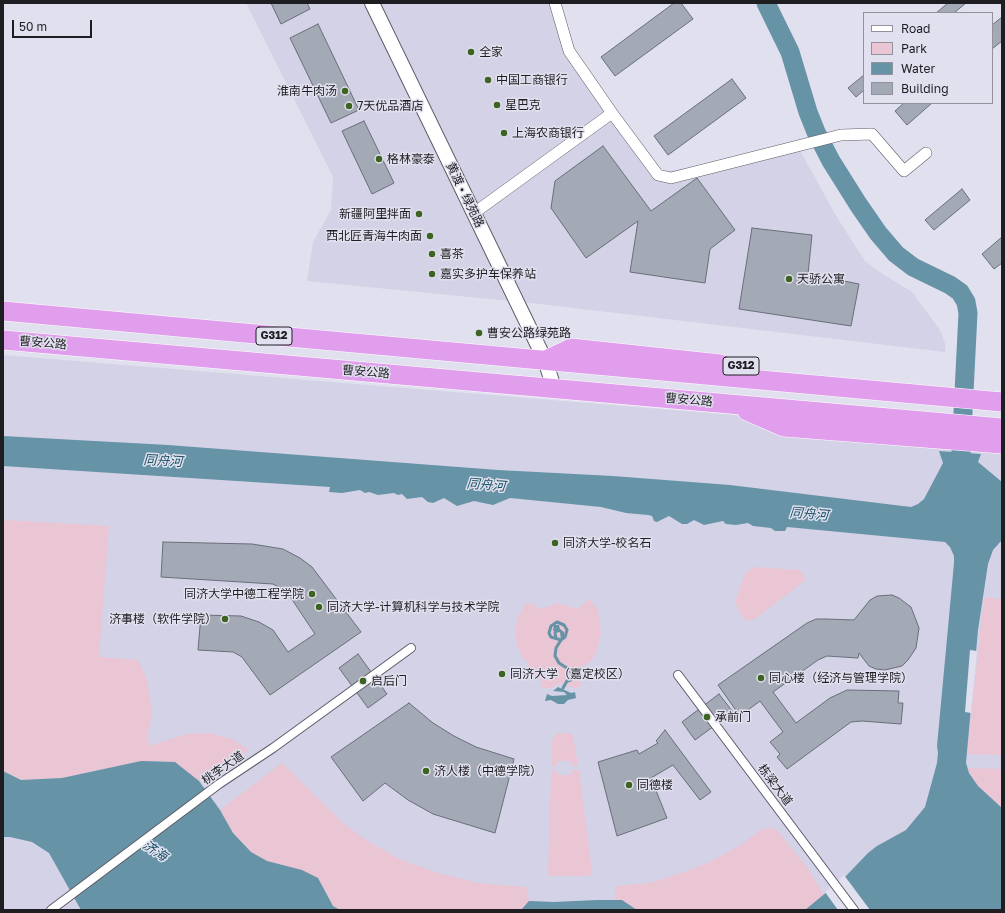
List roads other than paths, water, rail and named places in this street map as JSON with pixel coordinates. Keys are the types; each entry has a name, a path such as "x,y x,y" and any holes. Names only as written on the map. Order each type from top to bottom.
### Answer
{"highway":[{"name":"G312","path":"3,311 545,360 996,395"},
{"name":"曹安公路","path":"3,340 729,403 937,431 996,436"}],"street":[{"name":"黄渡 • 绿苑路","path":"372,3 545,360 554,388"},
{"path":"555,3 569,51 612,113 658,175 671,178 841,135 872,134 904,171 926,153"},
{"path":"474,213 612,113"},
{"name":"桃李大道","path":"51,910 215,788 411,648"},
{"name":"栋梁大道","path":"678,675 854,910"}],"water":[{"name":"同舟河","path":"3,436 168,445 498,470 613,476 730,485 911,507 924,499 943,463 939,451 981,454 978,462 1002,482 1002,540 993,550 988,564 978,630 966,763 969,773 978,786 1002,808 1002,910 805,910 845,877 868,853 877,846 906,830 925,807 937,763 937,746 954,563 954,556 950,547 945,542 787,527 785,531 775,531 771,528 753,526 748,523 736,525 726,524 723,521 704,525 694,520 687,524 682,524 669,516 657,522 654,521 652,516 626,513 601,507 510,498 493,505 474,501 457,506 444,498 433,503 428,502 422,497 407,499 402,494 398,495 394,493 378,495 369,492 365,493 360,490 342,493 329,492 330,487 3,466"},
{"path":"554,625 559,625 560,629 564,632 564,638 561,640 560,632 555,633 553,630"},
{"path":"558,687 571,693 575,692 576,698 568,700 564,704 558,704 551,700 545,701 547,694 552,696 567,695 564,692 553,691"},
{"name":"济海","path":"141,761 175,762 199,781 220,810 233,833 251,852 267,861 302,870 318,878 333,906 340,910 81,910 49,853 32,842 3,837 3,771 21,780 62,778"},
{"path":"622,900 637,910 521,910 529,901 554,902"}],"waterway":[{"path":"766,3 790,52 808,112 816,132 831,161 858,204 878,233 896,254 913,267 950,285 960,292 966,302 968,313 961,452 964,479"},
{"path":"557,622 564,625 567,630 565,637 561,640 551,637 549,633 551,626 557,622"},
{"path":"555,633 556,638"},
{"path":"561,640 556,648 555,656 559,663 570,670 572,675 571,680 567,681 563,688"}],"place":[{"name":"全家","path":"471,52"},
{"name":"中国工商银行","path":"488,80"},
{"name":"淮南牛肉汤","path":"345,91"},
{"name":"星巴克","path":"497,105"},
{"name":"7天优品酒店","path":"349,106"},
{"name":"上海农商银行","path":"504,133"},
{"name":"格林豪泰","path":"379,159"},
{"name":"新疆阿里拌面","path":"419,214"},
{"name":"西北匠青海牛肉面","path":"430,236"},
{"name":"喜茶","path":"432,254"},
{"name":"嘉实多护车保养站","path":"432,274"},
{"name":"天骄公寓","path":"789,279"},
{"name":"曹安公路绿苑路","path":"479,333"},
{"name":"同济大学-校名石","path":"555,543"},
{"name":"同济大学中德工程学院","path":"312,594"},
{"name":"同济大学-计算机科学与技术学院","path":"319,607"},
{"name":"济事楼（软件学院）","path":"225,619"},
{"name":"同济大学（嘉定校区）","path":"502,674"},
{"name":"同心楼（经济与管理学院）","path":"761,678"},
{"name":"启后门","path":"363,681"},
{"name":"承前门","path":"707,717"},
{"name":"济人楼（中德学院）","path":"426,771"},
{"name":"同德楼","path":"629,785"}]}
